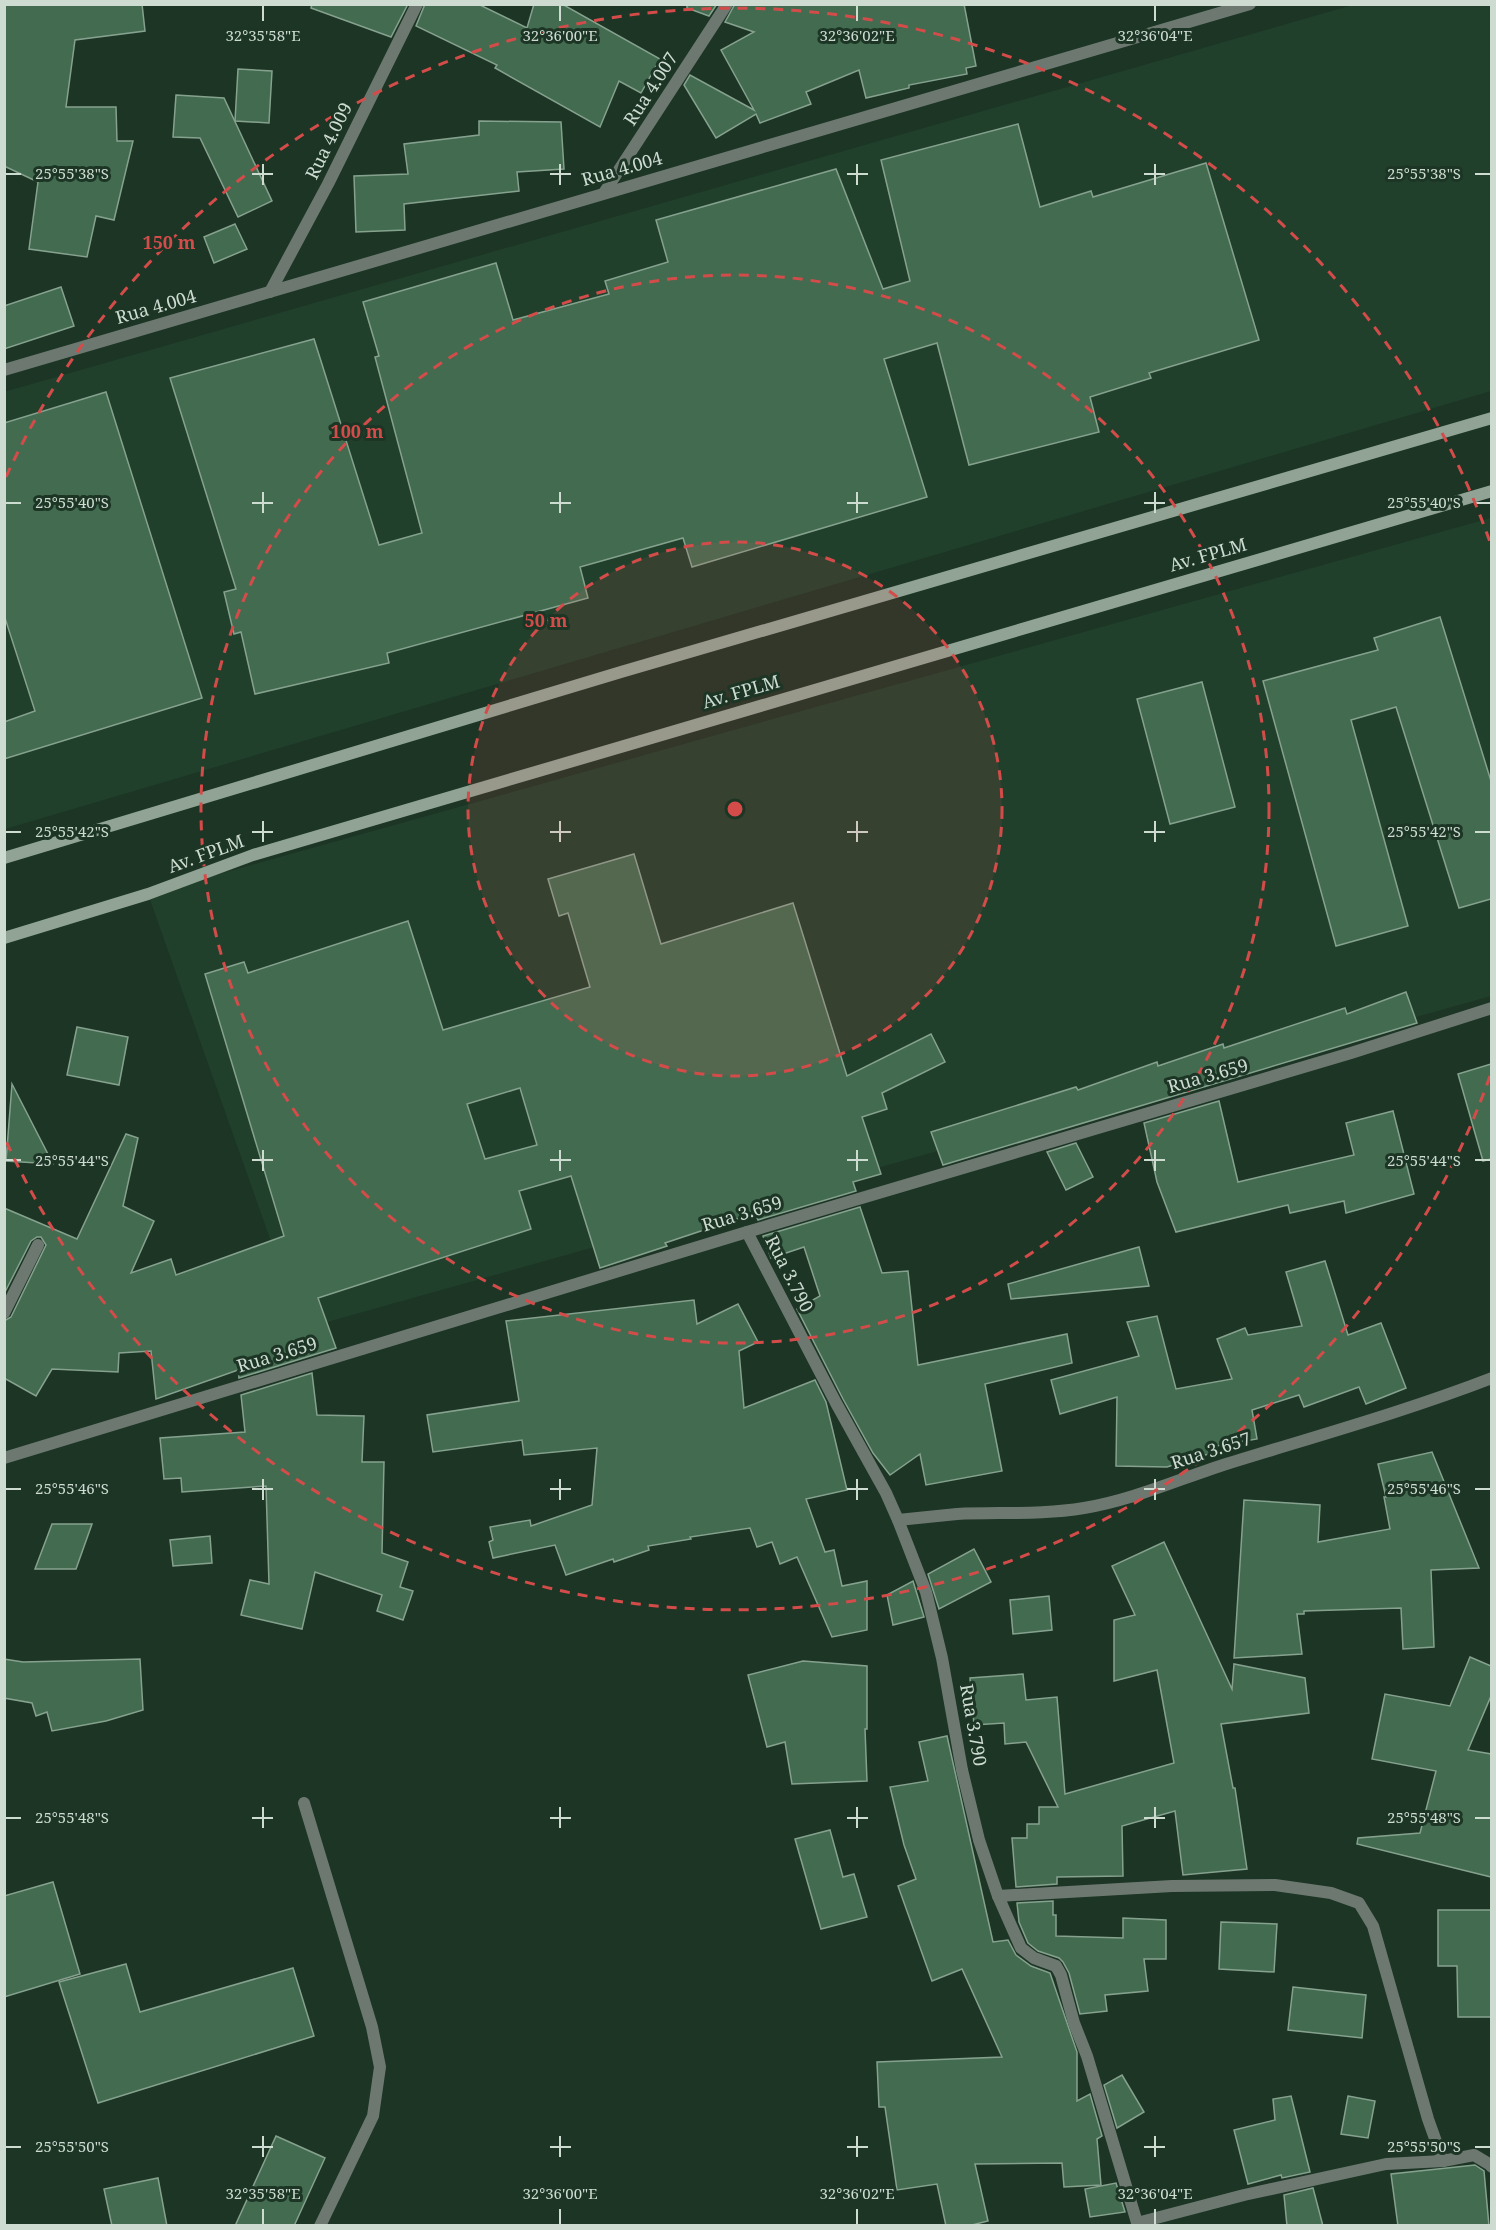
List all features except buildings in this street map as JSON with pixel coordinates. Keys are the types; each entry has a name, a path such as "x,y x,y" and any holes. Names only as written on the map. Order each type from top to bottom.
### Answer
{"main road":[{"path":"4,858 621,672 1491,418"},
{"name":"Av. FPLM","path":"4,938 148,894 253,855 1491,491"}],"street":[{"name":"Rua 4.009","path":"270,292 328,184 417,4"},
{"name":"Rua 4.007","path":"604,193 727,4"},
{"name":"Rua 4.004","path":"4,370 1250,4"},
{"name":"Rua 3.659","path":"4,1458 747,1232 1352,1053 1491,1008"},
{"name":"Rua 3.790","path":"747,1232 830,1393 886,1493 898,1520 926,1592 942,1658 962,1770 978,1840 998,1896 1021,1948 1034,1958 1056,1966 1061,1975 1138,2224"},
{"path":"4,1312 38,1245"},
{"name":"Rua 3.657","path":"898,1520 957,1514 1085,1508 1133,1496 1221,1466 1341,1430 1445,1396 1491,1378"},
{"path":"304,1803 372,2027 380,2067 373,2116 320,2226"},
{"path":"998,1896 1172,1886 1275,1885 1331,1893 1359,1903 1373,1926 1428,2119 1443,2161"},
{"path":"1138,2224 1244,2196 1386,2164 1443,2161 1474,2155 1491,2167"}],"shaded area":[{"path":"1353,5 1491,5 1491,391 5,829 4,392"},
{"path":"1491,518 1491,996 302,1329 148,894"}]}
